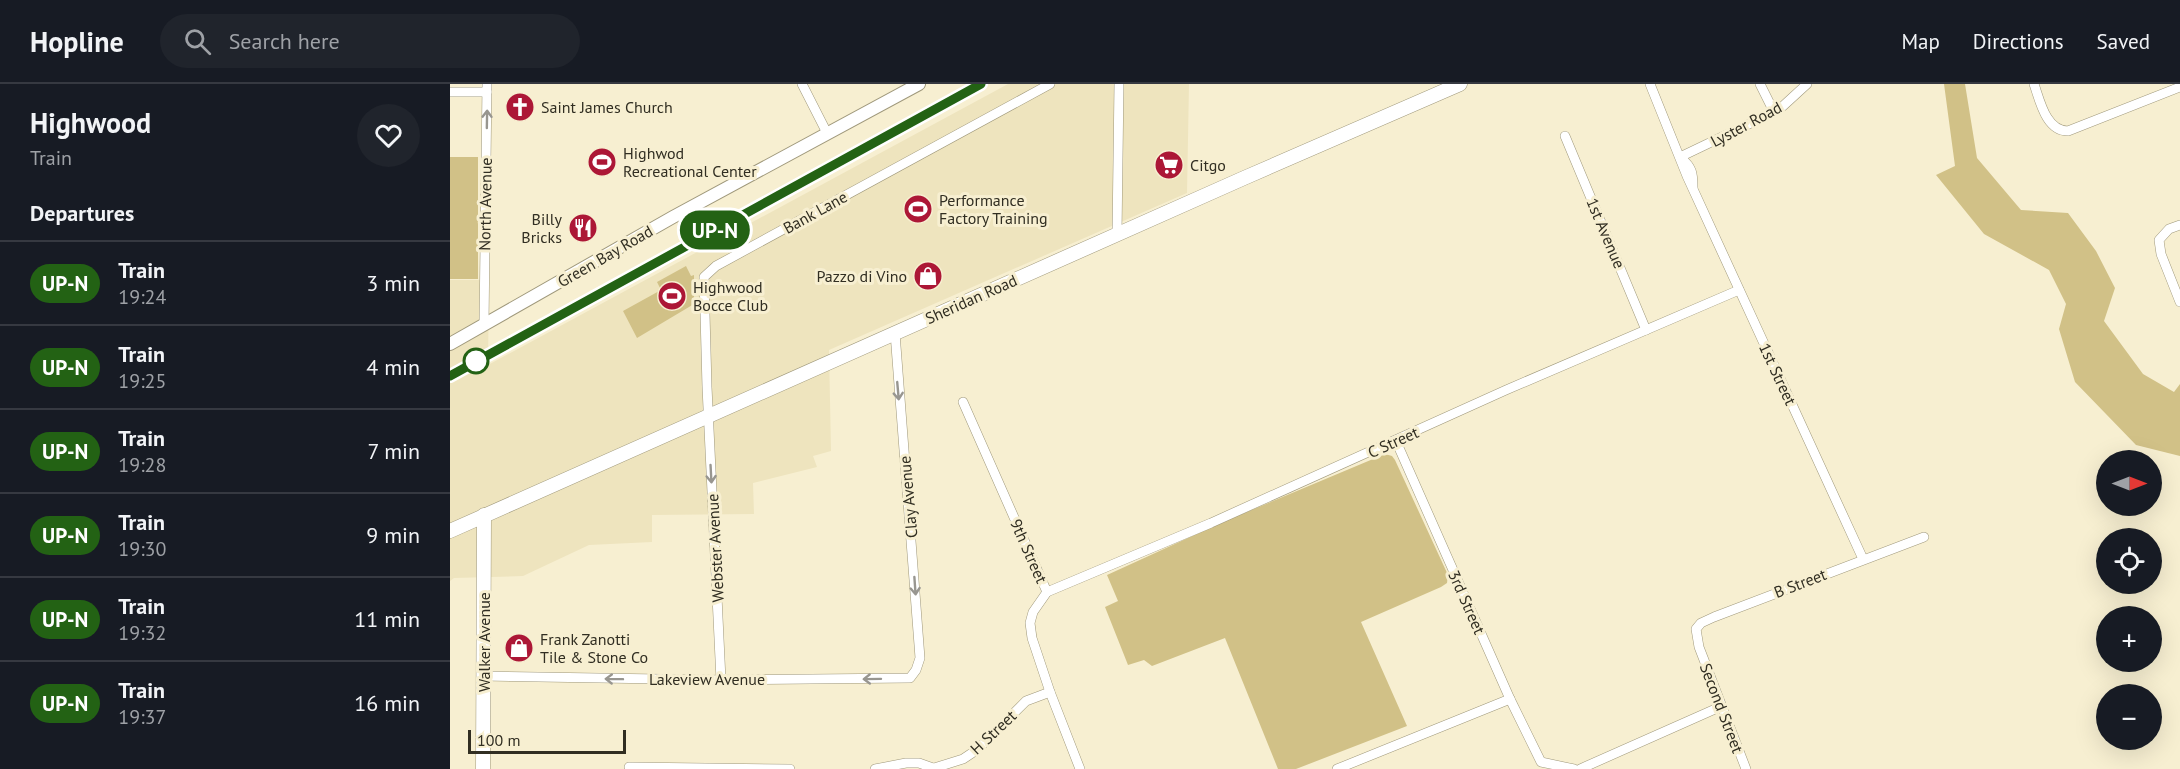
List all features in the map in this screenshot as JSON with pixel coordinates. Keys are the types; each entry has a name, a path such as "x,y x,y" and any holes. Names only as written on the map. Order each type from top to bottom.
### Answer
{"main road":[{"name":"Sheridan Road","path":"450,531 1460,84"},
{"name":"Walker Avenue","path":"483,769 484,515"}],"street":[{"path":"802,84 827,133"},
{"name":"Green Bay Road","path":"450,344 664,222 919,84"},
{"name":"Bank Lane","path":"709,415 704,300 704,277 707,273 1050,84"},
{"path":"1117,234 1119,84"},
{"name":"1st Street","path":"1650,84 1693,189 1863,559"},
{"path":"1760,84 1774,112"},
{"name":"Lyster Road","path":"1680,157 1774,112 1807,84"},
{"path":"2034,84 2049,121 2055,128 2068,131 2178,89"},
{"path":"450,92 487,88"},
{"name":"North Avenue","path":"484,325 487,88"},
{"name":"1st Avenue","path":"1565,136 1647,330"},
{"path":"2179,226 2169,230 2159,240 2161,254 2180,301"},
{"name":"C Street","path":"1047,592 1211,524 1506,390 1739,290"},
{"name":"Clay Avenue","path":"895,333 919,661"},
{"name":"9th Street","path":"963,402 1047,592 1033,612 1030,623 1032,638 1080,769"},
{"name":"Webster Avenue","path":"709,415 721,680"},
{"name":"3rd Street","path":"1396,441 1510,699 1541,762 1574,769"},
{"name":"B Street","path":"1698,647 1696,629 1701,623 1924,537"},
{"name":"Second Street","path":"1698,647 1746,769"},
{"name":"Lakeview Avenue","path":"484,676 721,680 910,678 919,661"},
{"name":"H Street","path":"876,769 884,769 897,763 919,763 932,769 963,759 978,749 1026,701 1050,692"},
{"path":"1337,769 1510,699"},
{"path":"1580,769 1722,706"},
{"path":"629,767 790,769"}],"shaded area":[{"path":"1008,84 1189,84 1187,193 829,350 831,451 813,456 817,467 753,483 754,514 652,515 652,542 589,545 523,576 454,578 450,581 450,280 489,280 488,365"},
{"path":"1944,84 1965,84 1977,158 2021,210 2068,213 2096,251 2115,288 2104,321 2143,374 2174,392 2180,384 2180,456 2136,445 2075,382 2059,329 2066,304 2049,270 1984,234 1936,175 1955,166"},
{"path":"450,157 478,157 478,279 450,279"},
{"name":"Highwood Bocce Club","path":"686,266 691,276 694,275 694,304 637,338 623,311 661,290 657,282"},
{"path":"1385,454 1392,456 1395,460 1448,575 1447,583 1441,587 1361,622 1407,726 1296,769 1278,769 1225,638 1152,666 1144,660 1128,665 1105,607 1118,601 1107,575 1223,522"}],"railway":[{"path":"450,376 981,84"}],"train":[{"name":"UP-N","path":"450,376 981,84"}],"place":[{"name":"Saint James Church","path":"520,107"},
{"name":"Highwod Recreational Center","path":"602,162"},
{"name":"Citgo","path":"1169,165"},
{"name":"Performance Factory Training","path":"918,209"},
{"name":"Billy Bricks","path":"583,228"},
{"name":"Pazzo di Vino","path":"928,276"},
{"name":"Highwood Bocce Club","path":"672,296"},
{"name":"Frank Zanotti Tile & Stone Co","path":"519,648"}]}
